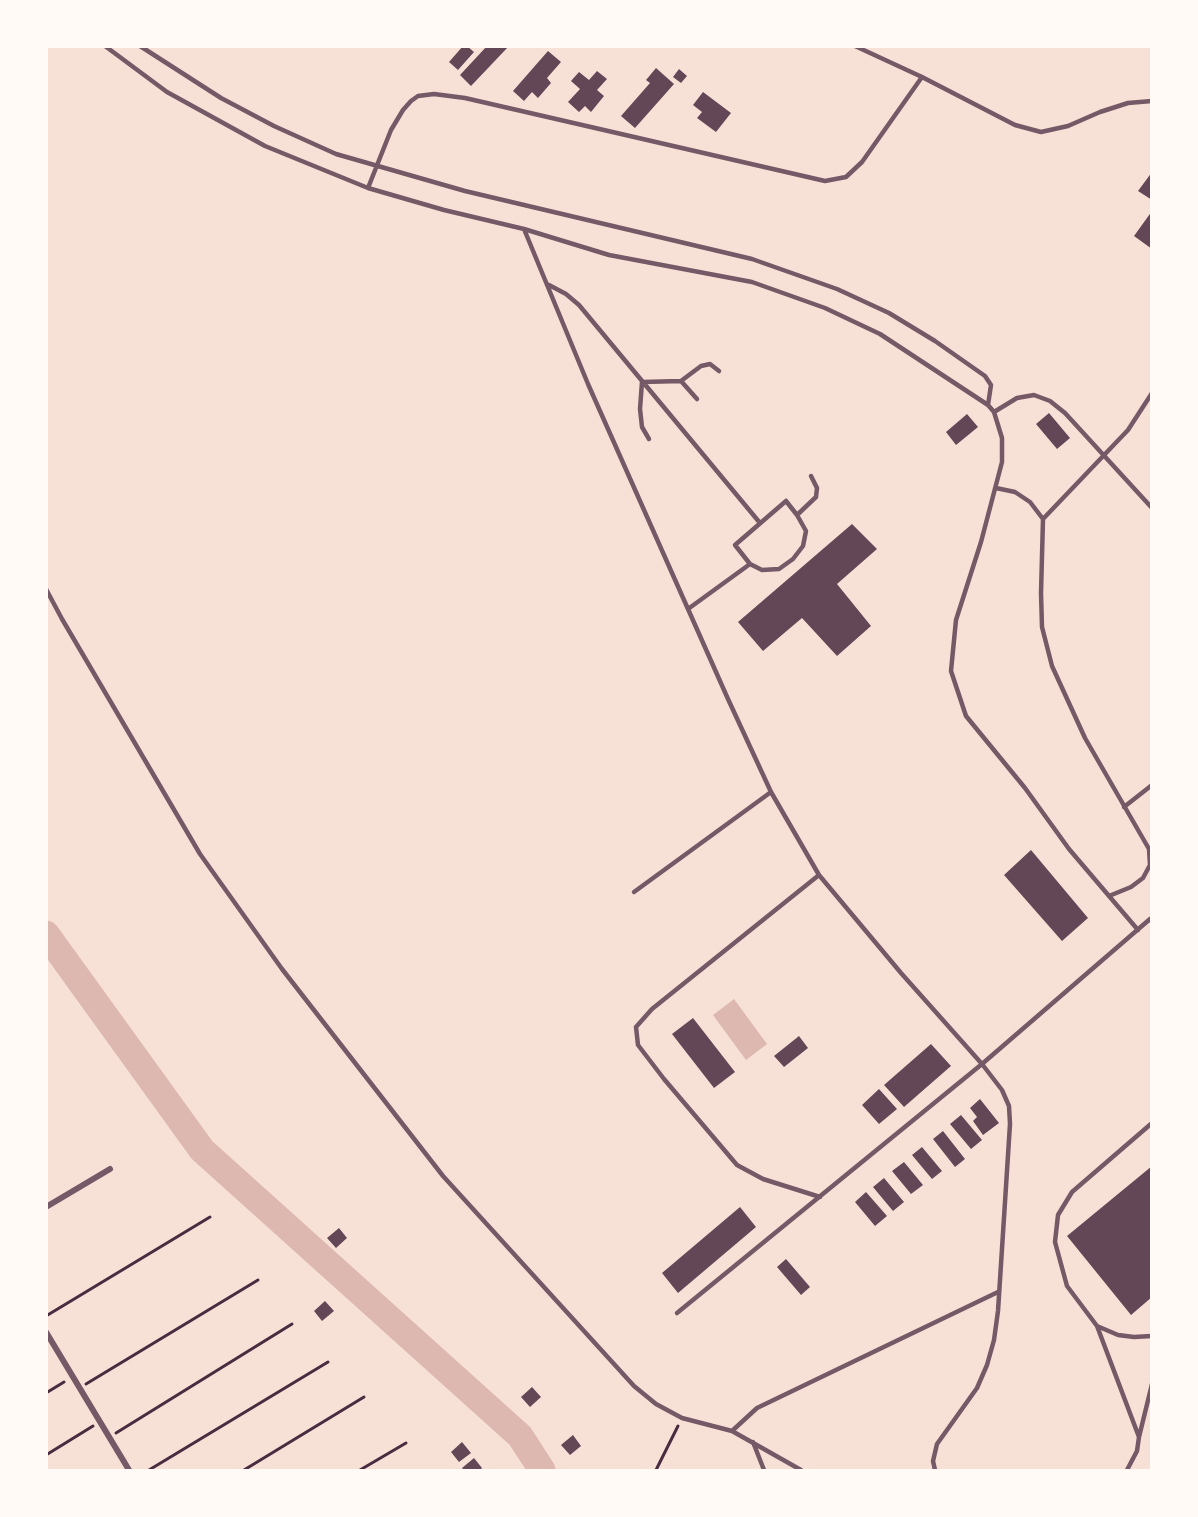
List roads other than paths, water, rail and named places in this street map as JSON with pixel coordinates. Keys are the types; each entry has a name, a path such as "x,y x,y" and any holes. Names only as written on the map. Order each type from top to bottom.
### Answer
{"street":[{"path":"46,1207 110,1169"},
{"path":"46,1332 129,1470"}],"lane":[{"path":"105,46 166,92 265,146 368,188 444,210 524,229 609,255 752,282 825,308 880,334 988,405 994,412 1002,438 1002,462 981,542 956,620 951,671 966,716 1069,849 1138,930"},
{"path":"140,46 220,98 336,154 465,191 752,259 837,289 889,313 935,341 985,376 991,385 988,405"},
{"path":"855,46 1016,125 1041,132 1068,126 1128,103 1152,101"},
{"path":"368,188 391,130 403,110 411,100 418,96 434,94 465,98 825,182 846,177 862,162 922,77"},
{"path":"524,229 588,384 771,792 819,875 901,973 982,1064 1002,1090 1009,1107 994,1340 977,1388 937,1444 933,1461 935,1470"},
{"path":"549,285 566,294 579,305 760,523"},
{"path":"642,382 681,381 701,366 710,364 719,371"},
{"path":"681,381 697,399"},
{"path":"642,382 640,409 642,427 649,439"},
{"path":"1042,519 1128,430 1152,393"},
{"path":"994,412 1017,398 1034,395 1050,401 1065,413 1152,508"},
{"path":"797,514 816,497 817,488 811,476"},
{"path":"996,488 1015,492 1030,502 1042,519 1042,627 1052,666 1085,738 1149,849 1150,864 1143,878 1131,887 1109,896"},
{"path":"786,501 797,514 806,531 803,546 793,560 779,569 762,570 750,564 735,545 760,523 786,501"},
{"path":"688,609 750,564"},
{"path":"46,589 200,854 282,969 443,1176 634,1386 656,1404 682,1418 732,1431 801,1470"},
{"path":"1124,807 1152,785"},
{"path":"634,892 771,792"},
{"path":"819,875 652,1009 636,1027 638,1046 737,1164 763,1179 820,1197"},
{"path":"677,1313 982,1064 1151,919"},
{"path":"1139,1437 1097,1326 1067,1286 1055,1242 1058,1215 1072,1192 1152,1123"},
{"path":"732,1431 757,1408 998,1292"},
{"path":"1097,1326 1118,1335 1152,1336"},
{"path":"1127,1470 1137,1451 1152,1384"},
{"path":"753,1442 764,1470"}],"waterway":[{"path":"46,934 202,1150 520,1436 542,1470"}]}
